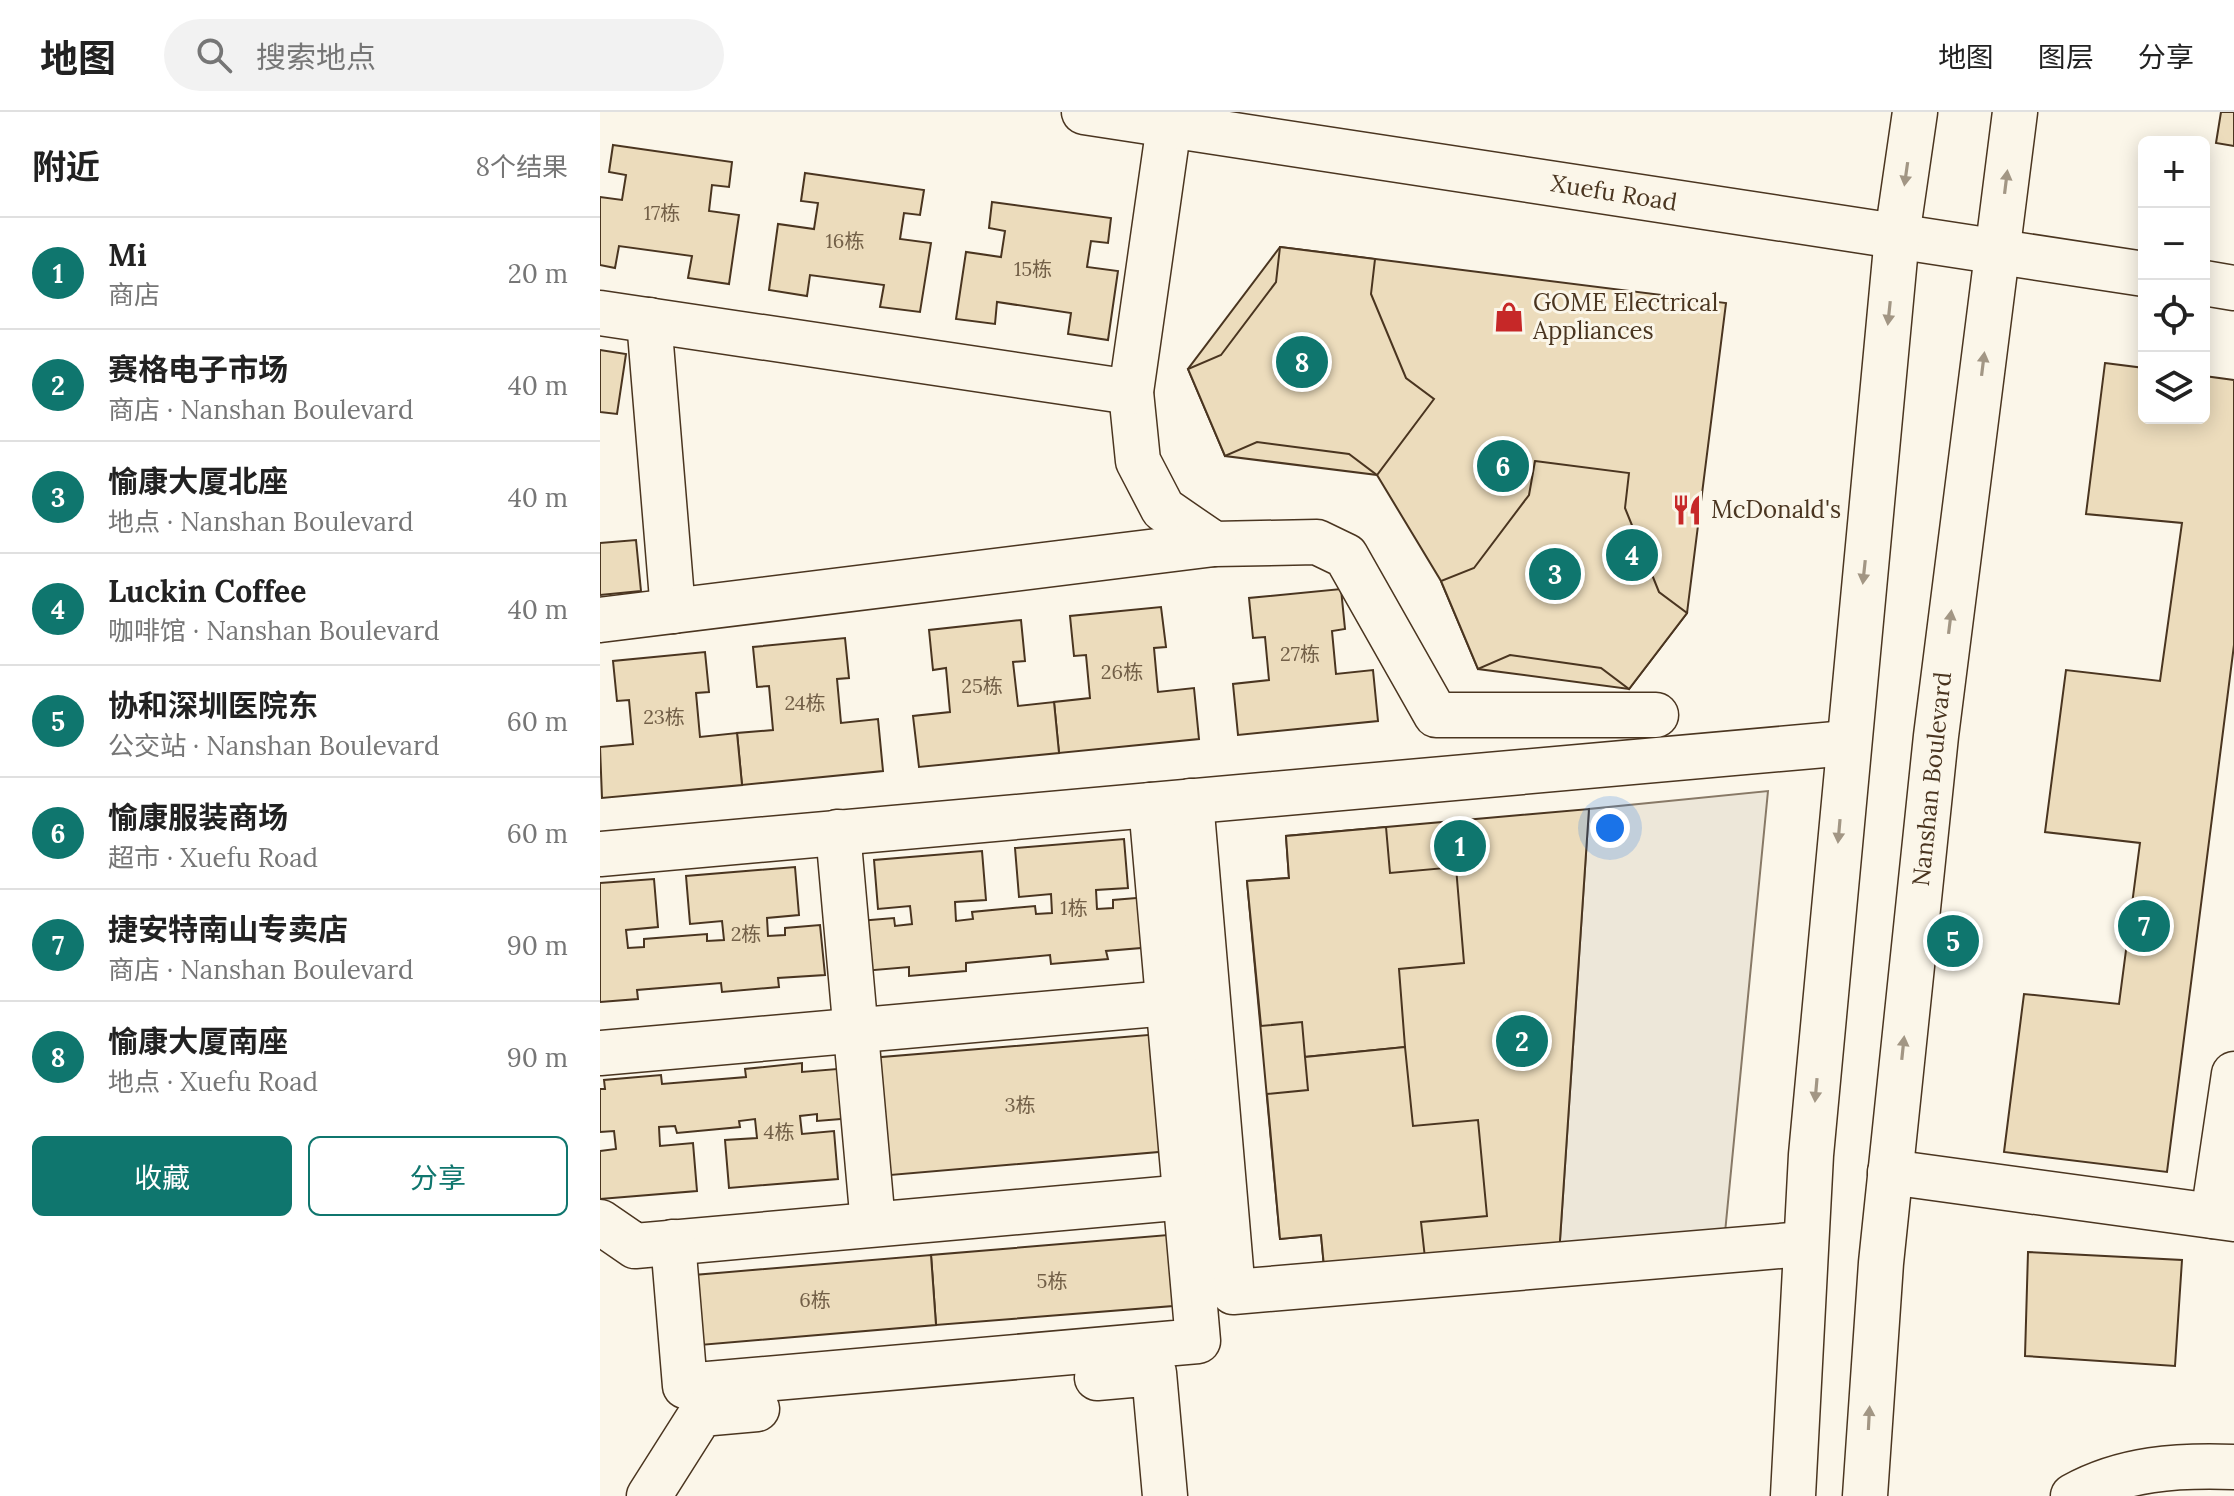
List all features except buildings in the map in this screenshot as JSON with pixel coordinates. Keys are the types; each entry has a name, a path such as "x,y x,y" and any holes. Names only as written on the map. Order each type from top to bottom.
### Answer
{"main road":[{"name":"Xuefu Road","path":"1084,112 2138,273"},
{"path":"1793,1496 1804,1244 1847,743 1897,236 1915,112"},
{"name":"Nanshan Boulevard","path":"1865,1496 1890,1172 1936,736 2015,112"},
{"path":"1169,125 1131,392 1138,461 1163,509 1214,544"},
{"path":"2210,284 2234,288"},
{"path":"600,313 1131,392"},
{"path":"649,320 673,611"},
{"path":"600,620 1214,544 1317,542 1346,556 1436,715 1656,715"},
{"path":"600,854 1847,743"},
{"path":"673,1242 685,1386 1198,1341 1168,1003 1171,803"},
{"path":"1171,803 1233,1292 1804,1244"},
{"path":"838,832 873,1224"},
{"path":"600,1053 1168,1003"},
{"path":"1890,1172 2223,1218 2234,1074"},
{"path":"600,1222 635,1246 1186,1197"},
{"path":"649,1496 701,1414 1154,1373 1165,1496"},
{"path":"2073,1496 2111,1478 2146,1469 2234,1467"}],"shaded area":[{"path":"1768,791 1724,1243 1559,1255 1589,809"}],"place":[{"name":"GOME Electrical Appliances","path":"1509,317"},
{"name":"愉康大厦南座","path":"1302,362"},
{"name":"愉康服装商场","path":"1503,466"},
{"name":"McDonald's","path":"1687,510"},
{"name":"Luckin Coffee","path":"1632,555"},
{"name":"愉康大厦北座","path":"1555,574"},
{"name":"Mi","path":"1460,846"},
{"name":"捷安特南山专卖店","path":"2144,926"},
{"name":"协和深圳医院东","path":"1953,941"},
{"name":"赛格电子市场","path":"1522,1041"}]}
